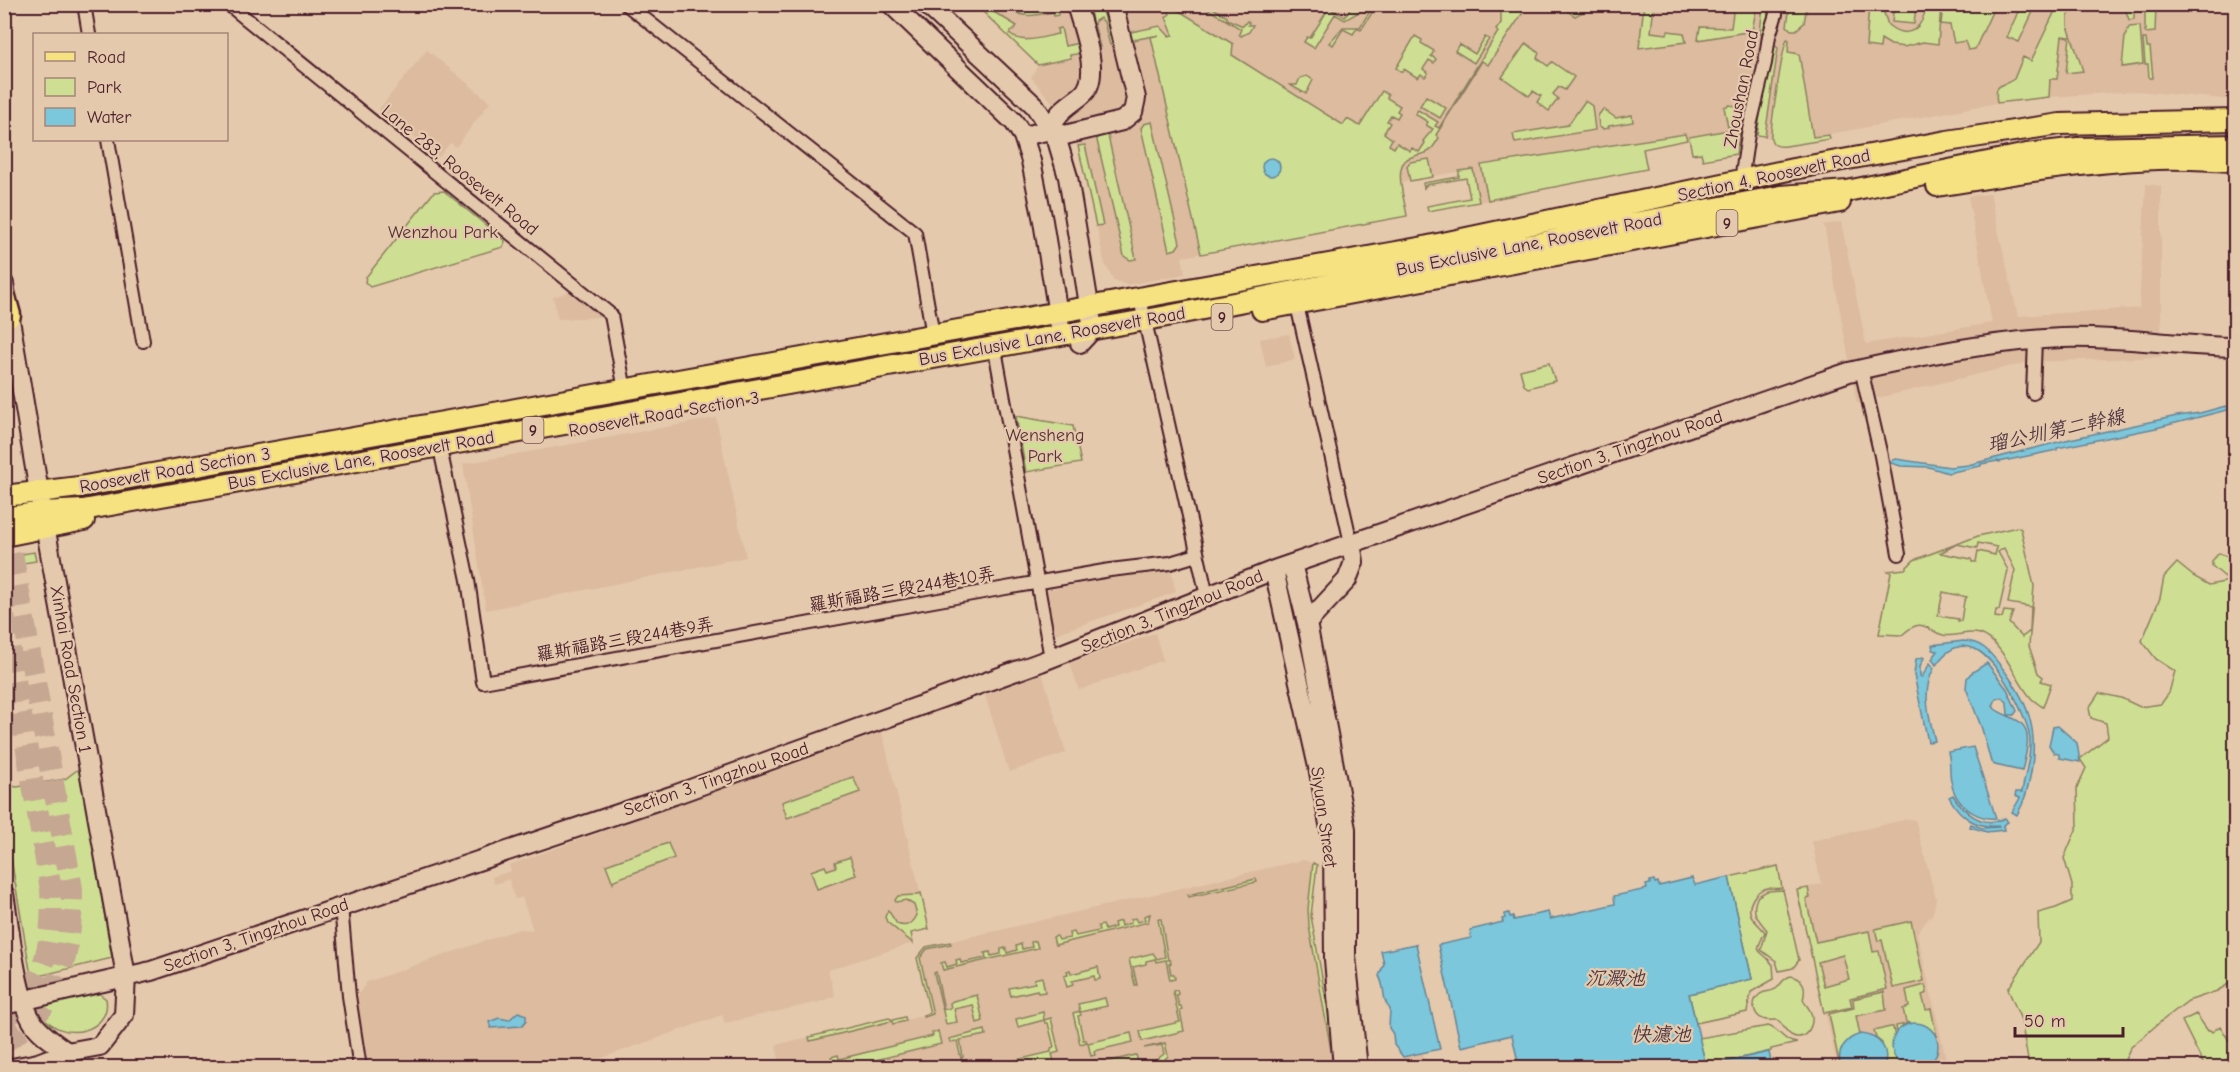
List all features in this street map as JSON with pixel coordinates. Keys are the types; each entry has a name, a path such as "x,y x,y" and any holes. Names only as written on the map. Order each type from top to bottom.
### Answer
{"main road":[{"name":"Section 4, Roosevelt Road","path":"1143,313 1435,245 1862,156 2049,126 2131,121 2235,120"},
{"name":"Bus Exclusive Lane, Roosevelt Road","path":"1089,325 1454,248 1493,245 1780,189 1846,184 2058,141 2131,121"},
{"name":"Bus Exclusive Lane, Roosevelt Road","path":"2058,141 2147,136 2235,137"},
{"name":"Bus Exclusive Lane, Roosevelt Road","path":"1143,313 1541,243 1607,228 1781,196 1846,190 2027,154 2099,147 2235,145"},
{"name":"Bus Exclusive Lane, Roosevelt Road","path":"2099,147 2159,159"},
{"name":"Section 4, Roosevelt Road","path":"1143,313 1298,305 1873,196 2034,170 2159,159 2235,161"},
{"name":"Roosevelt Road Section 3","path":"4,496 42,509 108,515 369,472 545,435 996,355 1089,325 1143,313"},
{"name":"Roosevelt Road Section 3","path":"4,536 42,509 625,390 933,335 1060,324 1089,325"},
{"name":"Bus Exclusive Lane, Roosevelt Road","path":"4,510 94,508 1060,324"},
{"path":"1060,324 1089,325"},
{"name":"Bus Exclusive Lane, Roosevelt Road","path":"4,518 42,509"}],"street":[{"path":"84,4 89,33"},
{"name":"Lane 283, Roosevelt Road","path":"228,4 611,315 625,390"},
{"path":"626,4 915,233 933,335"},
{"path":"891,4 1014,122 1023,136 1037,187 1060,324"},
{"path":"926,4 1035,106 1051,130 1064,157 1068,177 1089,325"},
{"path":"1051,130 1055,117 1085,93 1091,83 1092,71 1076,4"},
{"path":"1023,136 1051,130 1065,135 1122,121 1132,112 1136,98 1113,4"},
{"name":"Zhoushan Road","path":"1741,181 1748,134 1765,63 1768,36 1776,14 1775,4"},
{"path":"108,141 143,341"},
{"name":"Xinhai Road Section 1","path":"4,284 126,975 124,1016 100,1046 67,1052"},
{"path":"1298,305 1354,562 1347,580 1307,623"},
{"path":"1143,313 1207,596"},
{"name":"Section 3, Tingzhou Road","path":"4,1005 162,967 681,792 889,719 1052,658 1274,570 1476,502 1624,448 1861,369 1927,354 2035,340 2103,338 2235,347"},
{"path":"2033,393 2035,340"},
{"path":"996,355 1052,658"},
{"path":"1861,369 1881,456 1899,554"},
{"name":"羅斯福路三段244巷9弄","path":"442,458 468,580 483,682 773,631"},
{"name":"羅斯福路三段244巷10弄","path":"773,631 1110,570 1170,563 1197,555"},
{"name":"Siyuan Street","path":"1292,564 1307,623 1346,829 1346,956 1358,1068"},
{"name":"Siyuan Street","path":"1274,570 1318,766 1333,845 1334,959 1343,1068"},
{"path":"4,894 23,1000 33,1022 47,1037 67,1052"},
{"path":"341,906 349,996 360,1068"},
{"path":"12,1068 38,1063 67,1052"}],"shaded area":[{"path":"975,5 2235,5 2235,100 2137,91 2049,97 1997,103 1776,144 1771,138 1739,132 1740,128 1689,137 1687,140 1643,149 1647,169 1479,202 1473,169 1401,182 1407,216 1182,257 1185,274 1127,285 1114,280 1105,264 1078,146 1061,113 1031,77 1038,65"},
{"path":"427,50 490,102 456,147 450,143 439,157 379,109"},
{"path":"2146,184 2161,186 2161,357 2029,362 1857,403 1824,225 1841,222 1866,344 1992,323 1968,196 1990,194 2018,316 2139,308"},
{"path":"571,291 601,313 600,317 558,319 553,297"},
{"path":"1289,334 1295,359 1266,367 1260,339"},
{"path":"716,418 746,557 486,610 463,464"},
{"path":"1170,568 1176,592 1055,634 1046,590"},
{"path":"1155,633 1163,660 1079,690 1070,663"},
{"path":"1042,673 1066,753 1009,772 985,695"},
{"path":"882,732 929,929 911,933 913,943 828,970 835,996 819,1002 725,1023 722,1015 577,1067 366,1068 357,996 367,982 519,929 533,930 522,897 515,899 509,879 494,884 492,877 511,871 509,865"},
{"path":"1908,819 1915,820 1936,899 1933,913 1917,933 1948,1067 1838,1067 1797,890 1821,884 1812,841"},
{"path":"1303,860 1317,865 1311,916 1338,1067 781,1068 776,1045 889,1018 894,1024 930,1013 917,958 926,947"},
{"path":"1423,1053 1426,1067 1405,1067 1403,1057"}],"green space":[{"path":"1353,4 1363,5 1359,12 1345,20 1335,14 1314,48 1304,42 1307,37 1310,38 1329,8 1345,17"},
{"path":"982,5 1017,26 1009,34 1014,37 1026,40 1039,38 1058,34 1057,29 1061,28 1065,46 1079,43 1082,53 1070,55 1071,58 1038,65 979,8"},
{"path":"1000,5 1057,5 1058,15 1054,16 1053,12 1026,15"},
{"path":"1089,5 1101,5 1113,44 1110,45 1104,22 1100,18 1094,24 1100,47 1097,48"},
{"path":"1204,5 1211,5 1227,19 1243,26 1247,21 1248,25 1253,25 1249,32 1241,36 1239,34 1241,29"},
{"path":"1374,5 1377,5 1361,30 1357,28 1353,34 1343,29 1333,45 1329,43 1343,27 1360,27"},
{"path":"1497,5 1528,5 1488,65 1482,61 1436,135 1439,138 1432,149 1404,162 1400,175 1407,216 1201,254 1151,37 1159,35 1127,41 1126,33 1160,26 1169,36 1173,35 1166,17 1170,14 1168,8 1173,7 1233,44 1232,55 1343,125 1347,119 1360,126 1382,91 1388,95 1387,98 1400,106 1397,118 1391,115 1387,121 1390,123 1384,133 1392,139 1389,145 1394,148 1397,143 1410,151 1412,148 1419,152 1425,143 1423,141 1433,129 1426,125 1428,122 1415,114 1418,110 1438,122 1435,126 1439,128 1498,32 1496,30 1501,23 1501,12"},
{"path":"1558,5 1608,5 1607,11 1591,10 1575,16"},
{"path":"1644,5 1654,5 1651,32 1684,33 1686,42 1639,48"},
{"path":"1734,5 1757,5 1752,31 1698,40 1700,27 1731,28"},
{"path":"1763,5 1768,5 1768,19 1763,33 1760,33"},
{"path":"1790,5 1807,5 1804,23 1796,30 1791,30 1787,26"},
{"path":"1869,5 1885,5 1884,13 1888,25 1896,30 1909,32 1919,25 1926,5 1941,5 1938,44 1923,42 1904,47 1891,45 1881,39 1880,48 1866,46"},
{"path":"1894,5 1916,5 1914,24 1892,22"},
{"path":"1943,5 1995,5 1975,49 1968,50 1965,41 1954,43 1950,25 1941,24"},
{"path":"2021,5 2036,5 2019,42 2007,37"},
{"path":"2056,5 2073,5 2068,17 2068,26 2083,71 2066,73 2070,37 2062,36 2057,79 2050,79 2049,97 1997,103 1997,88 2014,79 2023,57 2031,61"},
{"path":"2124,5 2142,5 2142,12 2134,12 2134,19 2129,20"},
{"path":"2145,5 2156,5 2155,32 2145,33"},
{"path":"2140,26 2143,64 2122,67 2125,37 2129,27"},
{"path":"1415,36 1434,51 1431,56 1436,59 1434,63 1429,60 1423,69 1428,73 1425,77 1421,74 1418,78 1404,69 1402,72 1396,68"},
{"path":"1485,37 1489,39 1474,63 1455,51 1459,44 1475,54"},
{"path":"1787,39 1789,40 1788,52 1799,54 1813,137 1829,135 1830,139 1784,146 1772,141 1771,131"},
{"path":"2143,39 2146,39 2147,47 2150,47 2153,78 2149,78 2148,64 2145,64"},
{"path":"1526,43 1539,53 1537,58 1548,66 1552,62 1574,77 1565,90 1559,87 1553,94 1558,99 1549,111 1537,102 1541,96 1533,91 1529,96 1502,77"},
{"path":"1773,44 1778,48 1765,136 1757,135 1770,47"},
{"path":"1307,76 1313,80 1306,94 1290,85 1297,85 1300,78"},
{"path":"1426,96 1446,108 1440,118 1420,106"},
{"path":"1585,101 1592,106 1595,130 1515,143 1513,134 1568,125"},
{"path":"1730,105 1743,108 1741,124 1728,127 1724,107"},
{"path":"1603,109 1616,118 1632,115 1633,122 1603,129 1599,127 1598,116"},
{"path":"1152,122 1180,243 1176,249 1169,251 1141,128 1144,124"},
{"path":"1740,128 1736,154 1703,160 1701,153 1692,154 1689,137"},
{"path":"1105,134 1108,136 1136,259 1130,260 1124,256 1096,136"},
{"path":"1685,134 1687,140 1643,149 1647,169 1488,200 1481,165"},
{"path":"1085,145 1103,225 1096,226 1078,146"},
{"path":"1429,159 1433,177 1410,181 1407,166 1410,162"},
{"path":"1473,169 1479,202 1428,211 1427,206 1470,198 1466,178 1426,185 1424,188 1423,183 1459,177 1459,171"},
{"name":"Wenzhou Park","path":"444,191 505,241 503,247 370,287 365,282 366,277 434,192"},
{"path":"1549,363 1555,381 1528,388 1524,385 1520,370"},
{"name":"Wensheng Park","path":"1016,416 1073,426 1081,463 1026,472"},
{"path":"2017,527 2021,529 2034,586 2029,646 2038,673 2043,677 2041,681 2051,684 2043,707 2026,692 1996,645 1980,634 1948,636 1919,625 1902,635 1879,634 1891,573 1888,571 1905,569 1914,560 1978,536","holes":["1978,543 1997,547 1995,555 1978,551 1976,562 1972,562 1971,559 1940,553 1957,544 1977,548","2004,548 2015,570 2008,603 2031,607 2030,631 2022,637 2009,623 2013,612 2004,611 2002,618 1995,617 1996,610 1999,610 2008,570 1998,552","1943,592 1967,597 1964,601 1961,621 1938,616"]},
{"path":"2235,547 2235,562 2225,577 2212,566 2212,561 2219,553 2230,558"},
{"path":"34,552 36,561 5,566 5,557"},
{"path":"2177,563 2209,585 2229,581 2235,574 2235,980 2217,991 2188,1001 2159,1023 2130,1048 2122,1067 2023,1067 2029,1065 2021,1020 2008,989 2039,942 2038,913 2072,901 2072,885 2064,858 2078,825 2077,788 2086,768 2080,759 2108,737 2106,723 2091,718 2089,708 2099,693 2121,698 2140,707 2161,704 2169,693 2175,671 2156,659 2142,641 2160,598 2164,577"},
{"path":"77,770 80,771 112,958 35,977 30,970 5,823 5,785 17,787 65,779"},
{"path":"853,777 860,792 787,818 782,802"},
{"path":"668,843 674,858 614,880 613,883 606,865"},
{"path":"850,857 856,875 817,889 811,871 825,866 827,870 836,867 835,862"},
{"path":"1313,863 1317,865 1311,916 1338,1067 1334,1067 1309,926 1308,909"},
{"path":"1778,866 1782,888 1768,888 1759,891 1750,908 1752,917 1765,932 1758,949 1773,965 1774,979 1751,992 1747,1012 1696,1023 1689,994 1752,979 1729,877"},
{"path":"1256,879 1257,882 1189,897 1188,895"},
{"path":"1808,888 1810,898 1806,899 1816,942 1869,931 1873,952 1879,951 1887,989 1850,998 1852,1007 1824,1013 1797,890","holes":["1843,955 1849,979 1824,986 1818,962"]},
{"path":"1783,890 1799,960 1793,968 1779,971 1776,961 1761,950 1767,930 1758,918 1755,906 1758,896 1767,891"},
{"path":"921,893 929,929 911,933 913,943 887,922 885,917 888,910 897,924 903,926 911,923 917,915 914,905 906,900 896,902 895,900 898,896"},
{"path":"1150,914 1148,922 1055,945 1053,937 1057,936 1059,940 1070,938 1069,933 1074,932 1076,936 1099,931 1098,926 1103,925 1105,930 1115,927 1114,923 1120,921 1121,926 1131,923 1131,919 1135,918 1137,922 1145,920 1144,916"},
{"path":"1158,919 1161,919 1168,960 1171,963 1169,964 1171,974 1174,974 1175,979 1170,980 1166,960 1156,962 1155,959 1133,967 1137,985 1135,985 1129,959 1153,953 1157,959 1165,957"},
{"path":"1911,921 1924,981 1893,988 1882,940 1878,941 1875,929"},
{"path":"1036,941 1038,948 943,970 941,963 945,962 947,967 957,964 956,960 960,959 961,963 986,958 985,953 990,952 991,956 1001,954 1001,949 1006,948 1007,953 1017,950 1016,946 1021,944 1022,949 1032,947 1031,942"},
{"path":"950,942 951,944 927,949 920,958 933,1014 924,1017 923,1015 930,1013 917,958 926,947"},
{"path":"1098,967 1100,979 1095,980 1094,976 1072,981 1073,985 1067,987 1064,976 1068,975 1067,971 1070,970 1071,974"},
{"path":"936,972 944,1009 951,1008 950,1003 953,1001 977,995 983,1021 977,1023 973,1005 954,1009 957,1022 946,1024 934,973"},
{"path":"1791,976 1802,982 1803,1000 1812,1017 1809,1030 1799,1037 1787,1032 1778,1020 1766,1020 1760,1017 1754,1008 1759,995 1775,990 1784,979"},
{"path":"1042,977 1045,992 1038,993 1037,990 1011,996 1009,988 1035,983 1034,979"},
{"path":"1925,985 1927,993 1922,995 1926,1010 1931,1009 1937,1037 1929,1028 1918,1025 1907,1026 1897,1032 1896,1026 1910,1023 1906,1022 1903,1009 1909,1007 1906,990"},
{"path":"1177,990 1176,995 1182,1010 1180,1011 1184,1031 1142,1041 1140,1031 1180,1022 1173,991"},
{"path":"1884,992 1886,1010 1856,1016 1860,1035 1845,1044 1839,1062 1829,1014 1854,1008 1853,999"},
{"path":"98,993 106,999 106,1010 94,1026 84,1030 73,1032 62,1030 42,1015 42,1009 45,1006"},
{"path":"1105,998 1107,1006 1080,1012 1081,1015 1078,1016 1083,1040 1087,1042 1080,1044 1073,1013 1080,1011 1078,1004"},
{"path":"1043,1012 1044,1020 1018,1027 1016,1019"},
{"path":"2196,1014 2208,1031 2212,1032 2220,1026 2233,1047 2235,1056 2212,1067 2205,1067 2182,1021"},
{"path":"905,1017 906,1021 893,1024 892,1021 810,1041 809,1037 889,1018 893,1020"},
{"path":"1051,1018 1059,1052 1052,1054 1055,1065 1050,1066 1049,1062 1026,1067 986,1067 1051,1052 1051,1048 1054,1047 1048,1023 1044,1020"},
{"path":"1768,1026 1788,1040 1797,1043 1706,1066 1699,1038"},
{"path":"1893,1027 1899,1064 1904,1067 1884,1067 1882,1043 1876,1038 1874,1031"},
{"path":"985,1030 986,1035 960,1040 963,1067 957,1041 950,1042 949,1039"},
{"path":"938,1031 941,1044 847,1067 838,1067 836,1060 832,1060 831,1057 838,1055 839,1059 933,1036 932,1033"},
{"path":"1131,1033 1133,1042 1094,1051 1095,1055 1091,1056 1088,1043"},
{"path":"1165,1043 1168,1056 1157,1067 1152,1063 1164,1054 1162,1045 1144,1048"},
{"path":"1136,1055 1138,1061 1109,1067 1093,1067 1092,1061 1096,1060 1097,1064"}],"water":[{"path":"1271,158 1277,161 1280,167 1277,173 1271,176 1265,173 1262,167 1265,161"},
{"path":"2226,406 2227,410 2156,428 1981,464 1981,466 1948,473 1929,467 1901,466 1887,462 1896,459 1950,467 1968,465 2070,439"},
{"path":"1963,641 1980,645 1992,655 2017,690 2029,715 2033,756 2027,789 2017,815 2012,812 2020,798 2015,796 2016,792 2022,792 2029,754 2029,732 2011,690 1984,655 1969,647 1958,647 1943,656 1936,665 1932,659 1938,651 1933,650 1932,645"},
{"path":"1923,657 1920,676 1922,677 1930,663 1934,668 1927,695 1935,741 1928,742 1914,675 1916,659"},
{"path":"1987,663 2007,689 2017,711 2014,715 2008,715 2007,702 2002,697 1996,699 1993,706 2021,723 2027,733 2022,771 1991,762 1982,729 1966,688 1967,678 1971,673"},
{"path":"2058,726 2077,743 2080,762 2059,758 2059,754 2054,753 2049,745 2053,727"},
{"path":"1973,747 1996,818 1973,813 1961,803 1953,789 1948,752"},
{"path":"1953,795 1968,813 1975,817 1989,822 2005,818 2008,822 2003,825 2004,830 1987,832 1970,827 1971,824 1982,828 1999,826 1983,825 1969,820 1953,804 1949,797"},
{"path":"1729,877 1752,979 1689,994 1706,1066 1769,1052 1772,1067 1519,1067 1512,1035 1461,1047 1438,945 1471,938 1470,930 1503,922 1505,914 1509,913 1514,920 1548,912 1550,919 1615,904 1614,896 1647,889 1646,885 1654,880 1659,886 1692,878 1695,885"},
{"path":"1416,944 1440,1049 1403,1057 1394,1045 1393,1034 1389,1028 1390,1009 1385,1001 1379,976 1384,964 1381,951"},
{"path":"518,1012 526,1015 526,1021 522,1026 491,1028 489,1022 499,1018 509,1020"},
{"path":"1915,1023 1924,1024 1931,1030 1937,1037 1937,1055 1931,1062 1924,1068 1915,1069 1906,1068 1899,1062 1893,1055 1892,1046 1893,1037 1899,1030 1906,1024"},
{"path":"1861,1034 1873,1037 1882,1044 1886,1055 1884,1067 1841,1067 1840,1056 1843,1046 1850,1039"}],"tunnel":[{"path":"4,1042 23,1028 39,1012 51,995 66,955 72,889 5,514"},
{"path":"4,616 51,890 52,908 49,944 38,977 18,1007 4,1019"}],"water label":[{"name":"瑠公圳第二幹線","path":"2056,430"},
{"name":"沉澱池","path":"1615,978"},
{"name":"快濾池","path":"1661,1034"}]}
